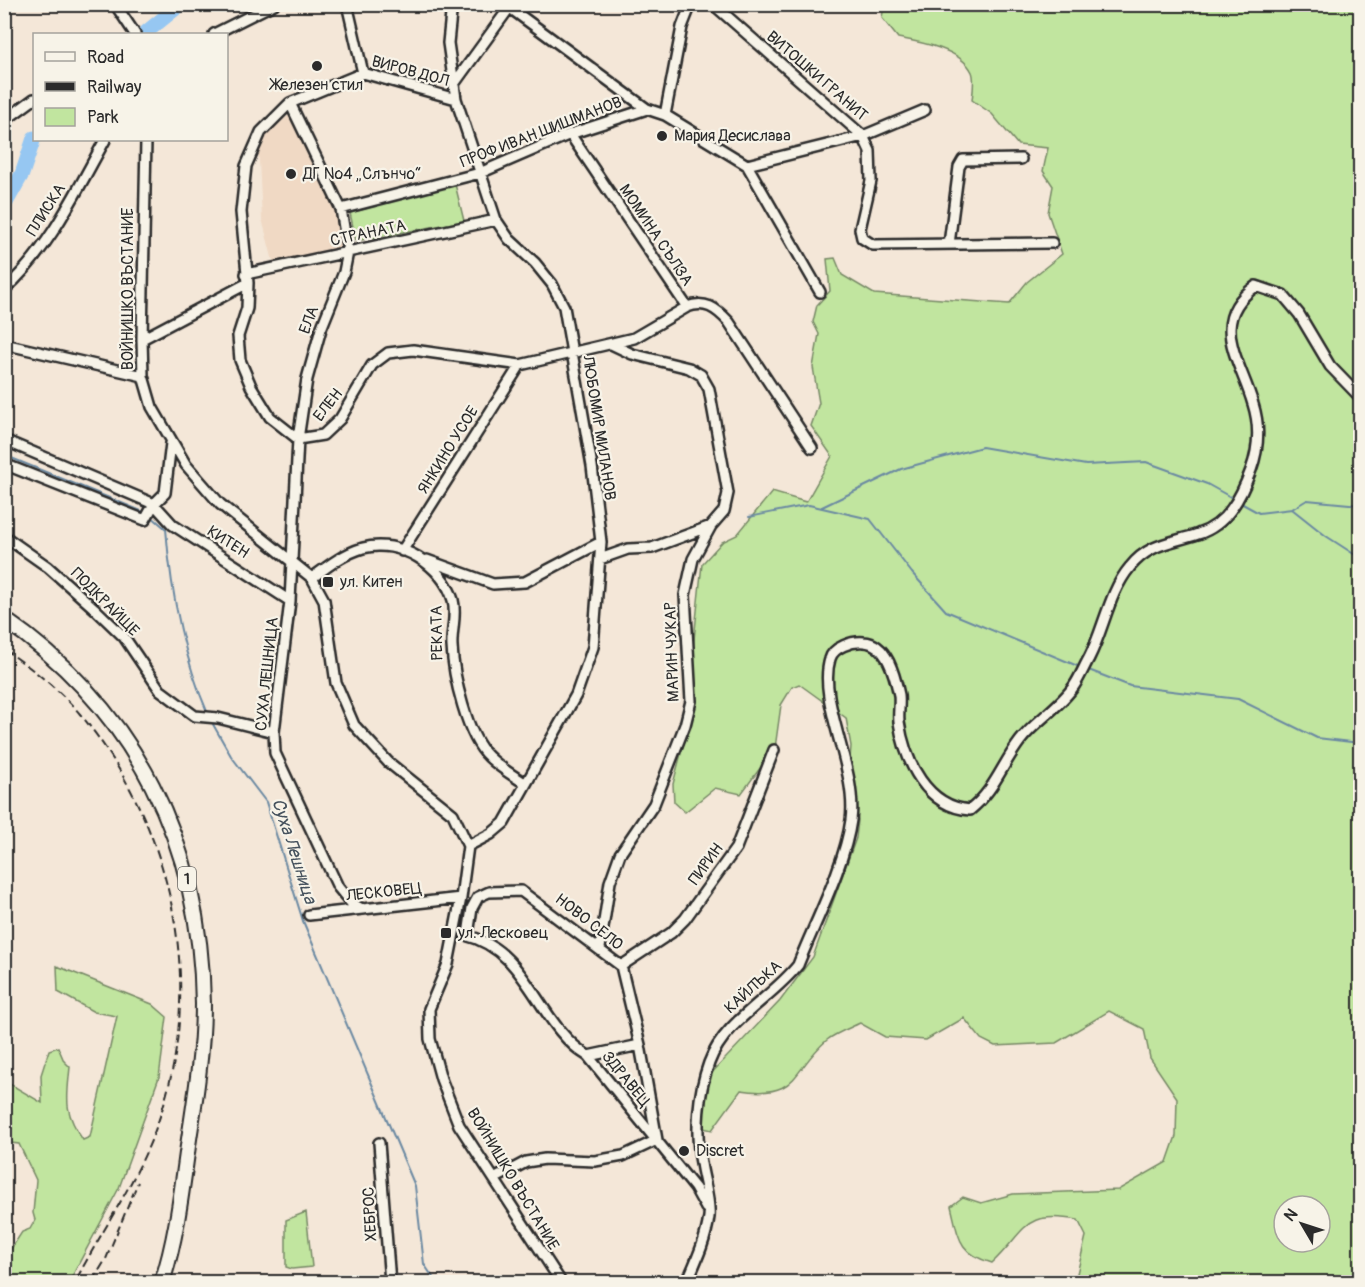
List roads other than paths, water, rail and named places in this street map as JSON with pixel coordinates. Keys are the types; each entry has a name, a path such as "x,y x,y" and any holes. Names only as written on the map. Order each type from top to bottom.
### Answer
{"highway":[{"name":"1","path":"4,619 46,650 79,681 109,716 143,764 167,818 187,877 197,927 203,1003 199,1070 180,1202 162,1282"}],"street":[{"path":"115,4 134,33"},
{"path":"216,33 274,4"},
{"path":"346,4 363,73"},
{"name":"ЛЮБОМИР МИЛАНОВ","path":"452,4 448,43 456,99 496,220 510,239 536,263 552,284 564,307 592,466 601,542 593,647 576,695 504,823 491,834 468,846"},
{"path":"665,115 682,27 691,4"},
{"name":"ВИТОШКИ ГРАНИТ","path":"713,4 863,136 870,151 871,181 860,229 862,238 873,245 1052,243"},
{"path":"511,6 647,109 665,115 747,165 820,292"},
{"name":"ВИРОВ ДОЛ","path":"454,84 511,6"},
{"name":"ВИРОВ ДОЛ","path":"290,103 363,73 456,99"},
{"path":"4,121 33,100"},
{"path":"290,103 261,132 246,166 241,212 247,279 247,308 238,336 240,360 251,386 270,417 298,439"},
{"name":"ЕЛА","path":"290,103 341,209 348,252 344,272 321,329 309,369 298,439 291,561"},
{"name":"ПРОФ ИВАН ШИШМАНОВ","path":"341,209 480,173 570,134 647,109"},
{"path":"747,165 863,136 925,110"},
{"name":"МОМИНА СЪЛЗА","path":"570,134 687,307 696,303 707,305 717,309 729,322 812,448"},
{"name":"ПЛИСКА","path":"4,290 24,272 61,218 104,141"},
{"name":"ВОЙНИШКО ВЪСТАНИЕ","path":"146,141 142,339 143,376 152,407 171,443 220,504 312,578 324,600 336,683 354,725 388,762 453,814 468,846 448,964 429,1009 429,1030 441,1079 459,1125 561,1282"},
{"path":"949,244 959,167 963,160 1021,159"},
{"name":"СТРАНАТА","path":"142,339 247,279 348,252 496,220"},
{"name":"КАЙЛЪКА","path":"687,1282 705,1240 710,1215 700,1159 699,1110 709,1062 730,1028 787,979 798,965 847,842 852,792 826,680 830,657 843,645 865,642 878,647 886,656 899,696 899,722 910,759 925,788 941,802 957,809 970,810 987,797 1021,739 1073,687 1129,567 1145,552 1171,540 1199,534 1218,524 1234,506 1251,469 1260,438 1254,404 1236,360 1228,325 1232,310 1246,294 1256,286 1283,295 1299,314 1330,366 1360,397"},
{"name":"ЕЛЕН","path":"298,439 323,435 340,419 372,365 388,353 413,350 520,365 634,338 687,307"},
{"path":"4,344 143,376"},
{"name":"МАРИН ЧУКАР","path":"600,948 610,882 620,854 654,804 685,725 691,700 691,678 685,595 693,559 711,526 724,511 728,493 709,389 701,375 689,368 632,354 611,344"},
{"name":"ЯНКИНО УСОЕ","path":"402,551 520,365"},
{"name":"КИТЕН","path":"4,440 154,504 173,525 290,601"},
{"path":"4,464 145,520 154,504 165,493 171,443"},
{"path":"600,559 628,549 652,548 711,526"},
{"name":"ПОДКРАЙЩЕ","path":"4,536 48,567 94,608 124,637 160,690 195,716 218,718 274,732"},
{"path":"312,578 336,559 364,548 386,546 493,584 525,582 601,542"},
{"name":"РЕКАТА","path":"427,560 449,589 454,602 453,672 468,720 487,756 526,784"},
{"name":"СУХА ЛЕШНИЦА","path":"291,561 290,601 274,732 275,753 338,886 351,903 362,909"},
{"name":"ПИРИН","path":"621,966 671,933 685,919 736,848 774,750"},
{"name":"НОВО СЕЛО","path":"468,935 472,908 478,897 489,892 521,891 600,948 621,966 657,1140"},
{"name":"ЛЕСКОВЕЦ","path":"309,915 461,898"},
{"name":"ЗДРАВЕЦ","path":"454,933 468,935 503,953 518,969 569,1045 588,1056 695,1188 710,1215"},
{"path":"588,1056 639,1045"},
{"path":"494,1179 526,1162 545,1159 595,1161 623,1156 657,1140"},
{"name":"ХЕБРОС","path":"379,1143 390,1282"}],"waterway":[{"path":"145,33 181,4"},
{"path":"4,206 22,174 33,141"},
{"path":"822,507 901,469 982,447 1086,465 1146,462 1207,484 1234,499"},
{"name":"Суха Лешница","path":"4,455 146,513"},
{"path":"1292,509 1307,500 1360,505"},
{"path":"1239,502 1259,513 1292,509 1326,536 1360,558"},
{"path":"749,517 809,505 870,519 912,573 946,611 1080,667"},
{"name":"Суха Лешница","path":"151,516 166,529 171,577 185,647 208,714"},
{"path":"1086,669 1130,686 1238,699 1317,738 1360,743"},
{"name":"Суха Лешница","path":"210,719 231,756 266,802 303,921 415,1186 424,1264 436,1282"}],"railway":[{"path":"4,649 34,671 80,714 112,758 139,806 159,857 172,910 179,964 179,1018 172,1072 157,1125 140,1166 75,1282"},
{"path":"92,1282 106,1259 138,1182"}],"place":[{"name":"Железен стил","path":"317,66"},
{"name":"Мария Десислава","path":"662,136"},
{"name":"ДГ №4 „Слънчо“","path":"291,174"},
{"name":"ул. Китен","path":"328,582"},
{"name":"ул. Лесковец","path":"446,933"},
{"name":"Discret","path":"684,1151"}]}
